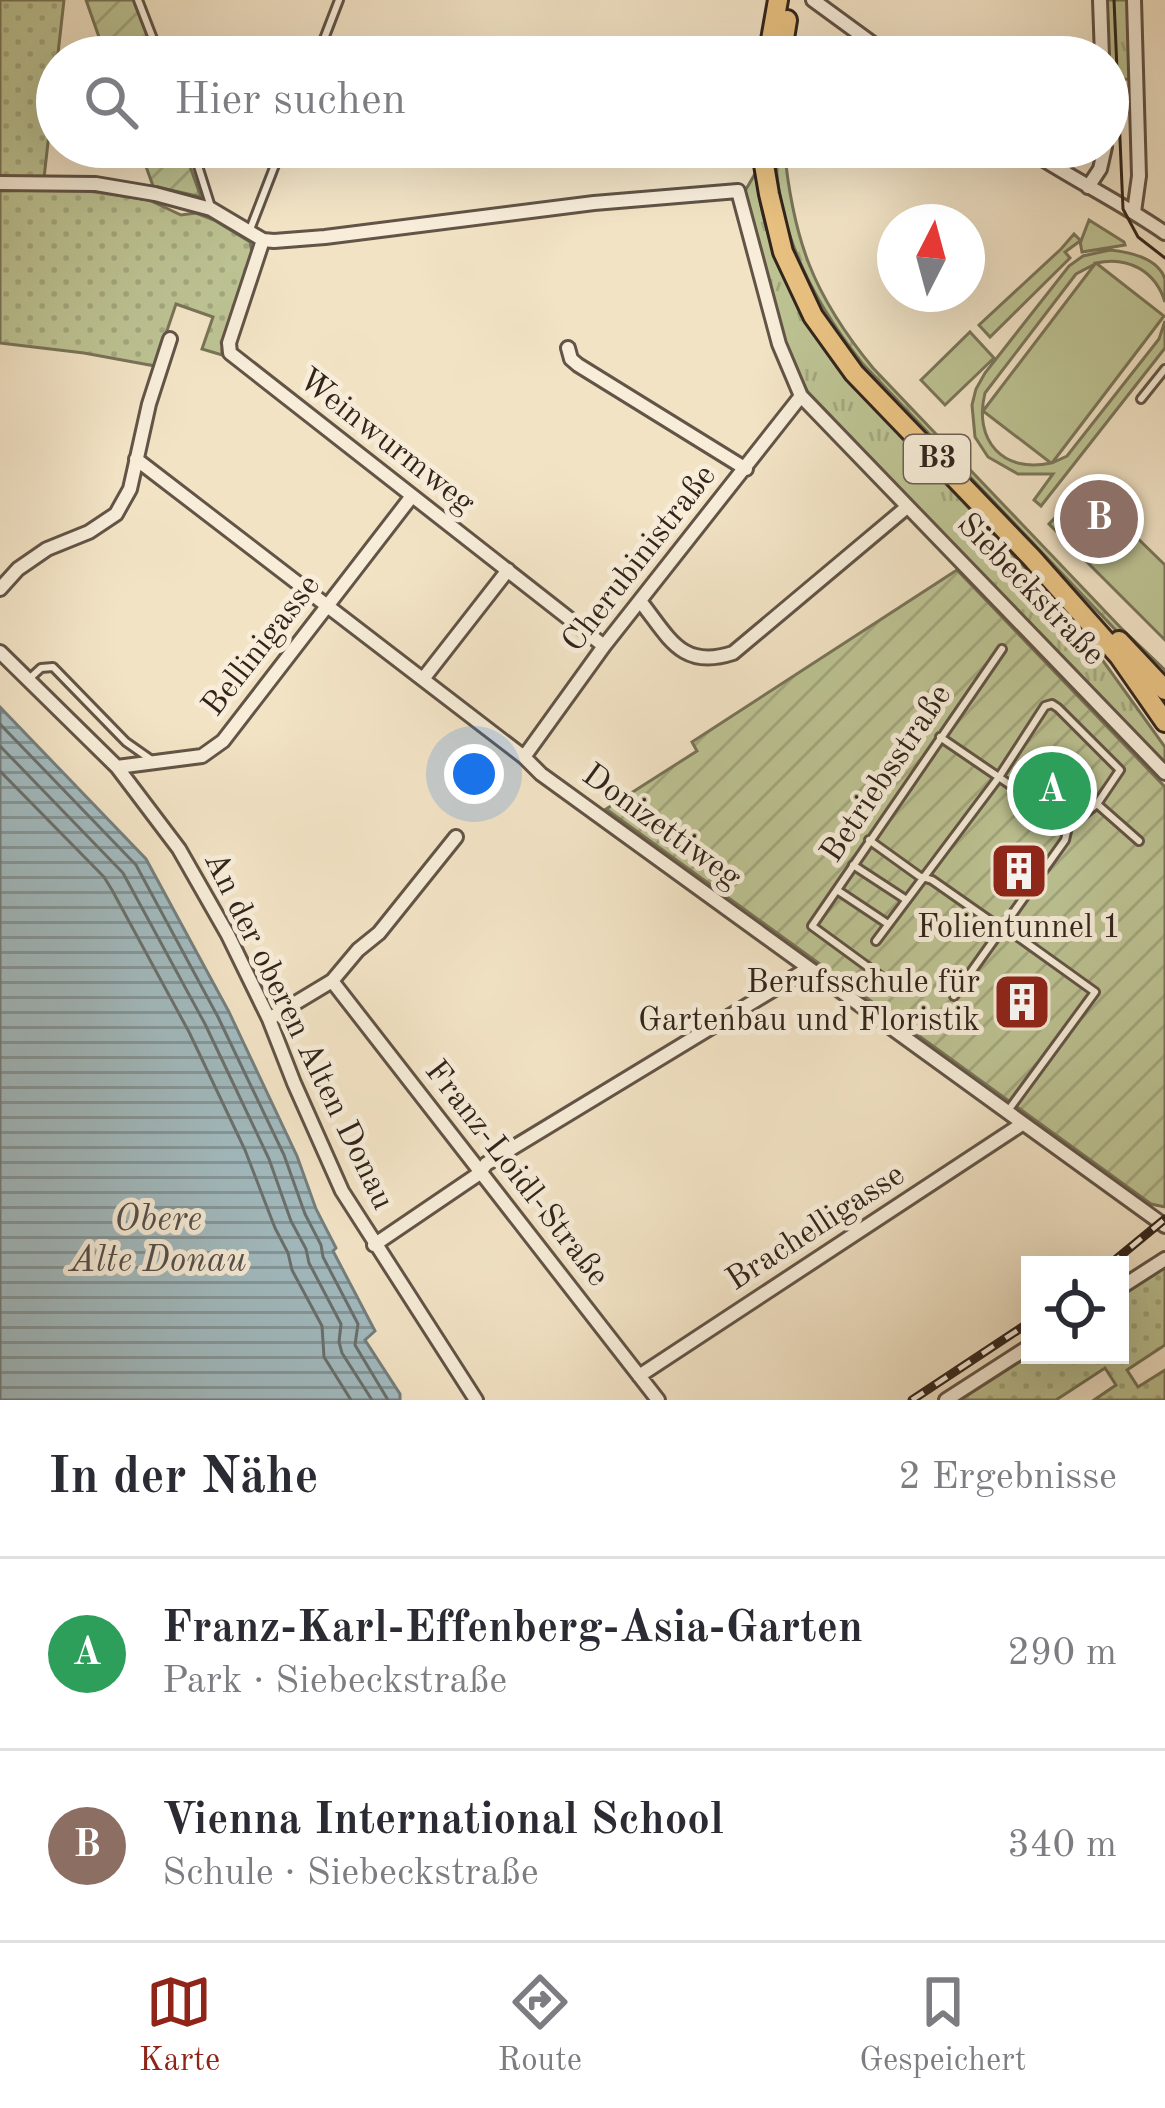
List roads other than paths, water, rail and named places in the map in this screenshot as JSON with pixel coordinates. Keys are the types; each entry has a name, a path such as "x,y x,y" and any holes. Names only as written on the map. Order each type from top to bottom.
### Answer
{"main road":[{"path":"772,36 778,0"},
{"path":"784,36 790,0"},
{"name":"B3","path":"766,168 772,194"},
{"name":"B3","path":"771,168 772,194"},
{"name":"Siebeckstraße","path":"772,194 805,283 860,367 1165,690"},
{"name":"Siebeckstraße","path":"772,194 783,252 798,288 854,373 1119,656 1165,722"}],"street":[{"path":"813,0 862,36"},
{"path":"1100,0 1101,36"},
{"path":"1134,0 1139,166 1135,212"},
{"path":"1057,168 1165,232"},
{"path":"1088,188 1100,168"},
{"path":"0,183 96,184 155,194 212,209 263,240"},
{"name":"Siebeckstraße","path":"263,240 326,238 595,203 738,191 779,344 801,396 1165,773"},
{"name":"Weinwurmweg","path":"263,240 230,353 604,646"},
{"path":"0,589 18,568 47,549 116,514 130,489 170,339"},
{"path":"568,348 578,365 746,470"},
{"name":"Cherubinistraße","path":"524,757 604,646 801,396"},
{"name":"Donizettiweg","path":"136,459 541,774 1165,1226"},
{"name":"Bellinigasse","path":"117,767 202,756 223,741 412,496"},
{"path":"640,601 679,649 696,658 734,653 907,507"},
{"path":"423,679 508,570"},
{"name":"An der oberen Alten Donau","path":"0,652 117,767 196,877 269,1019 342,1191 476,1400"},
{"path":"269,1019 332,981 379,933 456,837"},
{"path":"374,1245 480,1173 486,1164 809,968"},
{"name":"Franz-Loidl-Straße","path":"332,981 658,1400"},
{"name":"Brachelligasse","path":"639,1376 1022,1124"},
{"path":"1129,1282 1165,1258"},
{"path":"946,1400 1021,1352"}],"lane":[{"path":"138,0 152,36"},
{"path":"325,36 339,0"},
{"path":"199,168 212,209"},
{"path":"249,232 274,168"},
{"path":"1141,399 1165,369"},
{"name":"Betriebsstraße","path":"890,983 812,926 1002,649"},
{"path":"29,679 41,668 53,667 126,742 156,763"},
{"path":"876,940 999,777 1045,706 1058,708 1120,770 1096,804 1068,827 1066,840 954,996"},
{"path":"940,737 1068,827"},
{"path":"1096,804 1139,841"},
{"path":"869,840 1095,992 1006,1112"},
{"path":"854,865 906,900"},
{"path":"837,890 888,924"}],"water":[{"name":"Obere Alte Donau","path":"0,707 146,859 229,1012 297,1156 336,1248 333,1251 375,1331 365,1340 400,1400 0,1400"}],"tram line":[{"path":"1114,0 1116,36"},
{"path":"1121,168 1123,209 1138,237 1165,258"}],"railway":[{"path":"1120,1256 1165,1219"},
{"path":"912,1400 1021,1328"}],"place":[{"name":"Vienna International School","path":"1099,519"},
{"name":"Franz-Karl-Effenberg-Asia-Garten","path":"1052,791"},
{"name":"Folientunnel 1","path":"1019,871"},
{"name":"Berufsschule für Gartenbau und Floristik","path":"1022,1002"}]}
